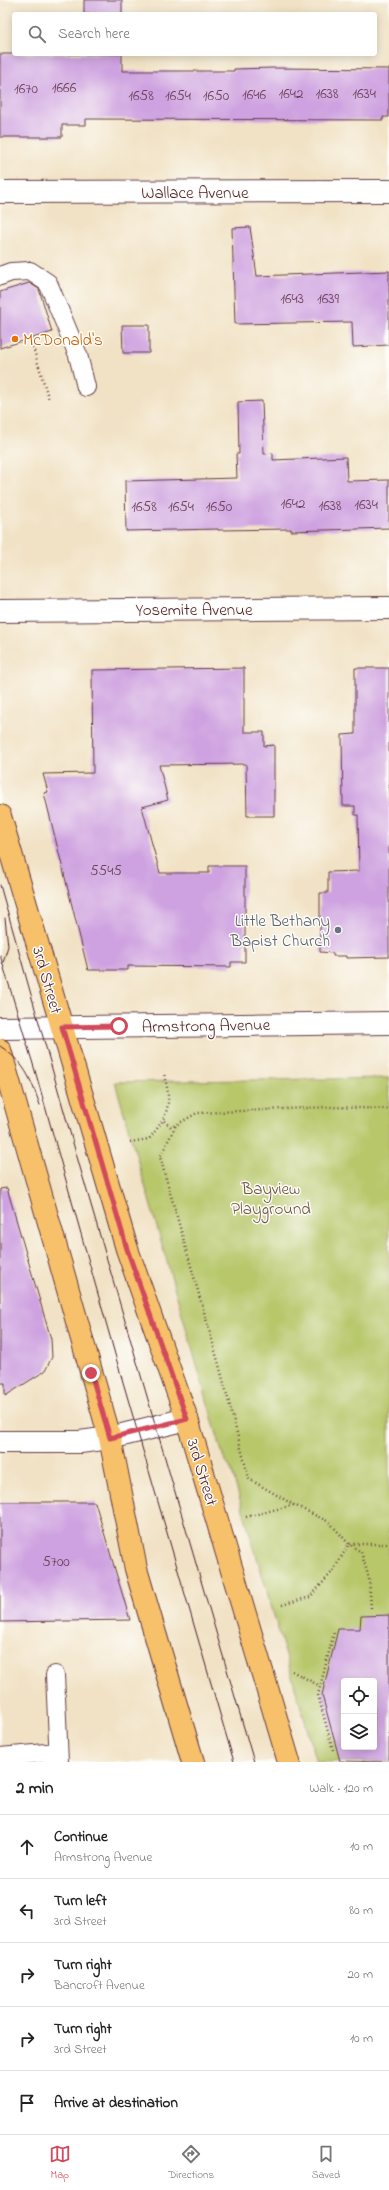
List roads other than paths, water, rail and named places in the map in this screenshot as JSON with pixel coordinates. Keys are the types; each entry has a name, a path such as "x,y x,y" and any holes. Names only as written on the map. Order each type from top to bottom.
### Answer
{"main road":[{"name":"3rd Street","path":"0,816 127,1249 187,1419 288,1762"},
{"path":"0,1050 110,1438 136,1569 192,1762"}],"street":[{"name":"Wallace Avenue","path":"0,192 389,191"},
{"name":"Yosemite Avenue","path":"0,611 389,608"},
{"name":"Armstrong Avenue","path":"0,1028 389,1023"},
{"path":"0,1442 80,1442 110,1438 187,1419"}],"lane":[{"path":"0,276 11,272 30,271 48,283 78,355 86,387"},
{"path":"0,1757 58,1757 55,1674"}],"tram line":[{"path":"0,885 77,1157 254,1762"},
{"path":"3,963 8,946 5,918"},
{"path":"0,955 36,1074 118,1365 234,1762"},
{"path":"0,1046 15,1058 26,1071 40,1105"}],"place":[{"name":"McDonald's","path":"15,339"},
{"name":"Little Bethany Bapist Church","path":"338,930"}],"park label":[{"name":"Bayview Playground","path":"271,1198"}]}
